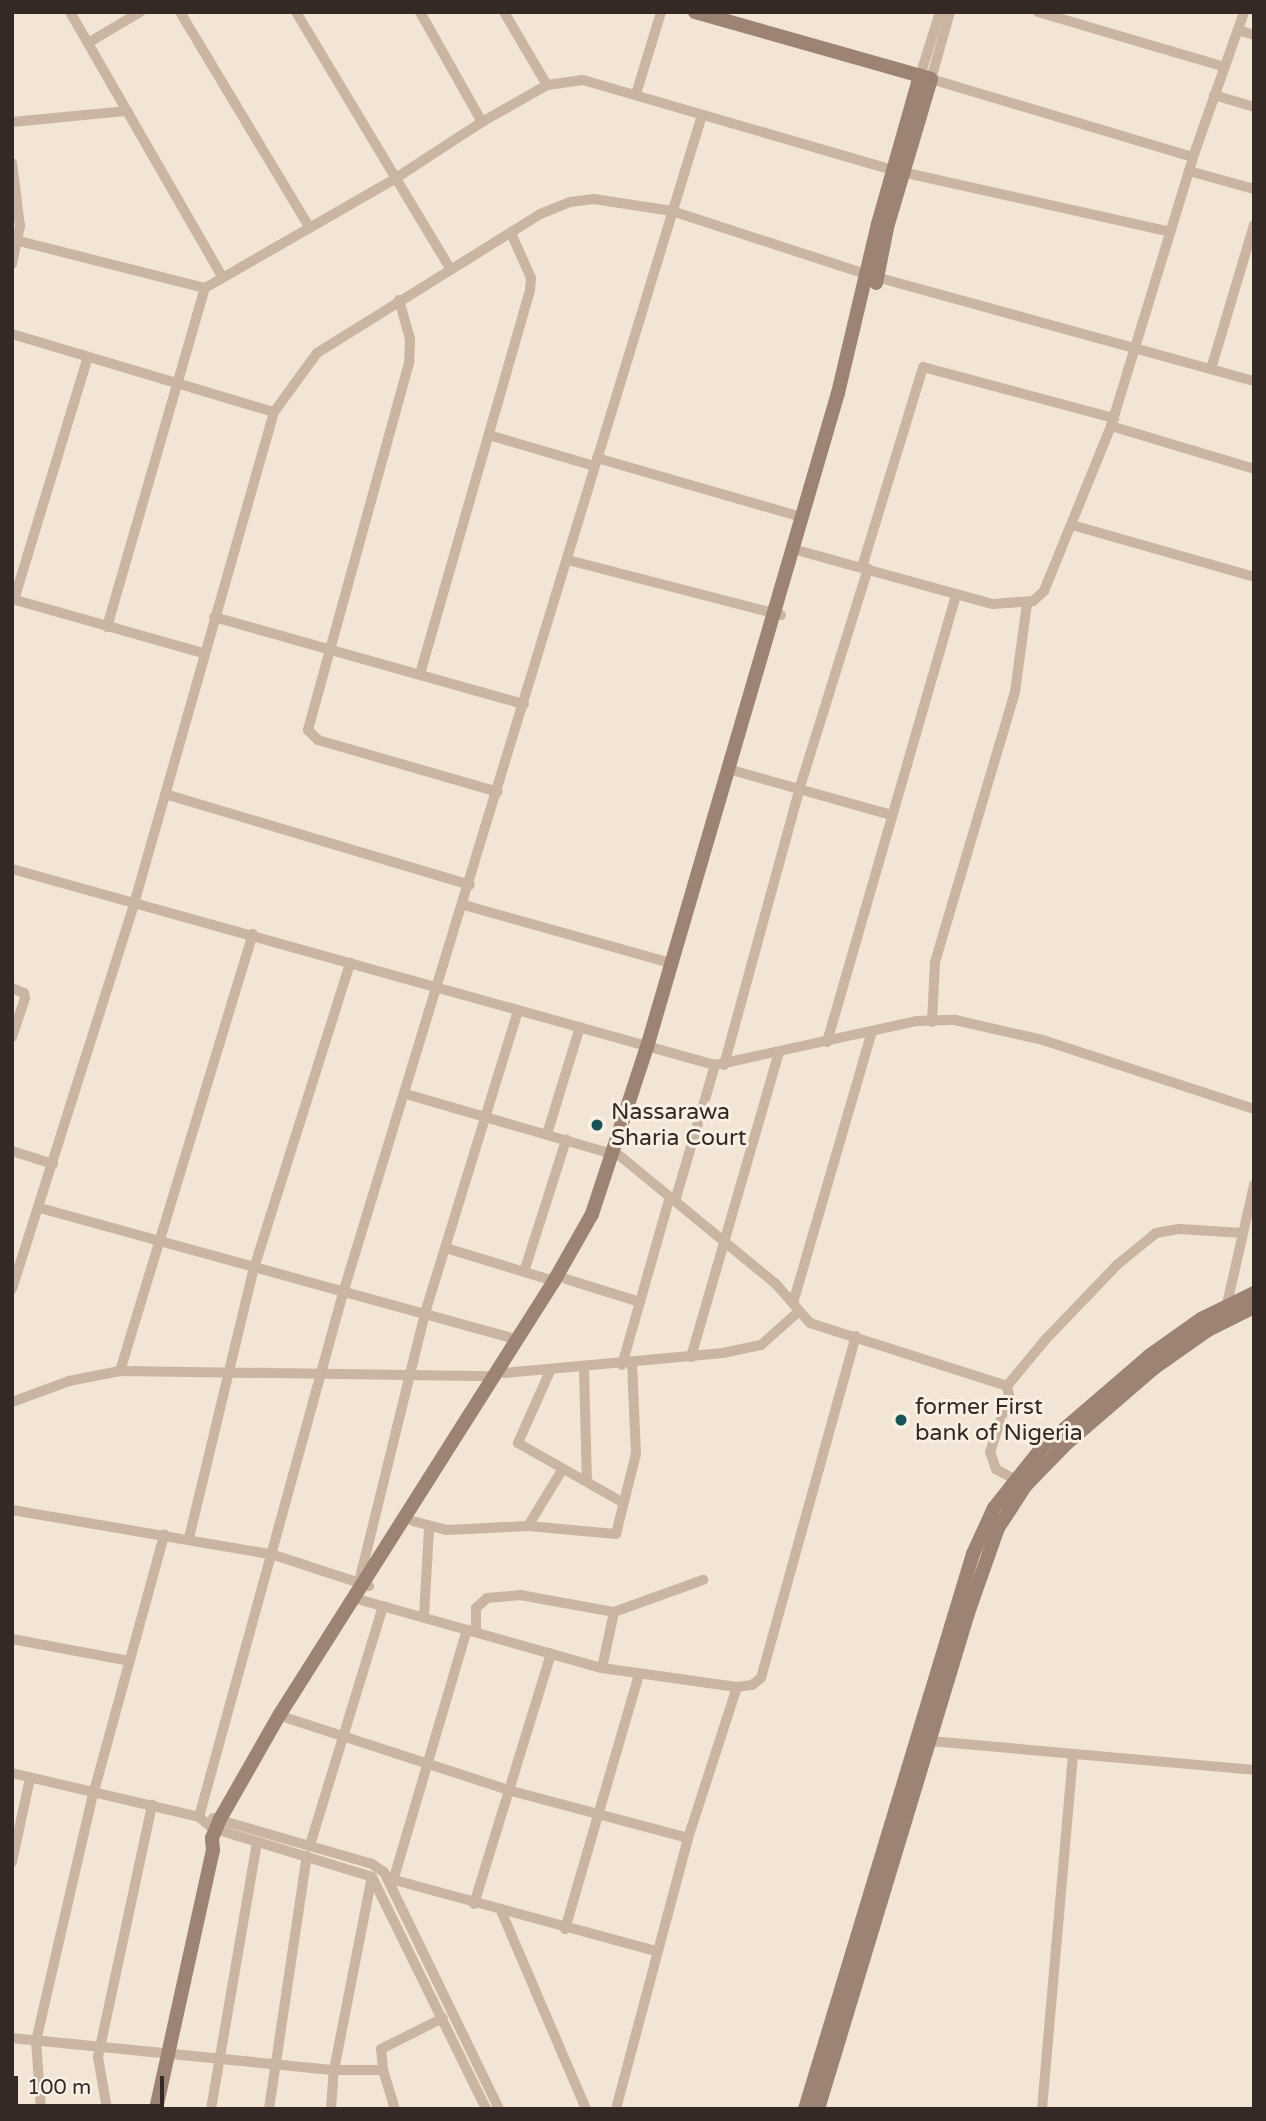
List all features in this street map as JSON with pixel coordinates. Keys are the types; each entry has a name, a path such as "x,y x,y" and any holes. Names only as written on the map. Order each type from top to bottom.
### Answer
{"street":[{"path":"71,12 221,275"},
{"path":"88,43 140,12"},
{"path":"180,12 310,228"},
{"path":"296,12 450,268"},
{"path":"419,12 482,122"},
{"path":"504,12 547,85"},
{"path":"636,94 661,12"},
{"path":"695,12 1193,157"},
{"path":"926,78 940,12"},
{"path":"650,1047 671,963 777,614 800,551 873,276 897,171 950,12"},
{"path":"1038,12 1225,67"},
{"path":"800,551 993,604 1027,603 1044,592 1113,422 1193,157 1244,12"},
{"path":"1238,30 1254,35"},
{"path":"107,627 205,288 221,275 396,178 482,122 547,85 583,80 897,171 1170,232"},
{"path":"1214,95 1254,107"},
{"path":"12,122 127,111"},
{"path":"201,1818 343,1293 439,989 702,115"},
{"path":"12,163 19,241 12,264"},
{"path":"1189,171 1254,189"},
{"path":"12,1289 40,1208 134,904 203,653 274,412 317,353 540,214 582,200 672,211 873,276 1254,381"},
{"path":"1211,369 1254,225"},
{"path":"420,674 530,290 531,278 511,233"},
{"path":"19,241 205,288"},
{"path":"363,1584 413,1521 517,1339 593,1233 735,771 802,517 873,276"},
{"path":"399,300 410,339 409,363 308,723 313,737 498,792"},
{"path":"12,334 274,412"},
{"path":"88,357 13,599 203,653"},
{"path":"413,1521 429,1528 528,1526 613,1536 617,1532 638,1428 627,1364 640,1302 720,1065 923,368 1113,422 1254,469"},
{"path":"489,435 802,517"},
{"path":"1072,525 1254,577"},
{"path":"568,560 777,614"},
{"path":"827,1042 956,594"},
{"path":"932,1022 935,962 1015,692 1027,603"},
{"path":"214,617 524,704"},
{"path":"735,771 892,815"},
{"path":"165,794 470,885"},
{"path":"12,869 720,1065 779,1054 872,1031 955,1020 1000,1028 1254,1109"},
{"path":"464,905 671,963"},
{"path":"120,1371 253,934"},
{"path":"189,1538 226,1373 254,1268 350,963"},
{"path":"12,988 24,993 25,998 12,1037"},
{"path":"222,1825 361,1600 425,1313 518,1011"},
{"path":"547,1134 580,1027"},
{"path":"12,1402 69,1381 120,1371 412,1378 498,1375 691,1357 761,1345 795,1307 872,1031"},
{"path":"691,1357 779,1054"},
{"path":"406,1094 616,1155 726,1241 821,1328 856,1336 1007,1386"},
{"path":"524,1272 566,1140"},
{"path":"12,1151 53,1164"},
{"path":"1227,1304 1254,1185"},
{"path":"40,1208 517,1339"},
{"path":"1007,1386 1045,1340 1144,1240 1179,1228 1243,1233"},
{"path":"446,1248 524,1272 640,1302"},
{"path":"156,2109 213,1850 222,1825 363,1584 560,1280"},
{"path":"818,2109 984,1564 1020,1482 1059,1432 1149,1356 1227,1304 1254,1293"},
{"path":"805,2109 973,1554 994,1508 1020,1482 1154,1368 1208,1330 1254,1307"},
{"path":"361,1600 602,1668 737,1687 752,1685 761,1678 856,1336"},
{"path":"584,1368 587,1481"},
{"path":"551,1371 518,1443 622,1502"},
{"path":"1007,1386 1009,1395 990,1452 996,1469 1020,1482"},
{"path":"528,1526 562,1470"},
{"path":"12,1510 86,1526 189,1538 274,1555 363,1584"},
{"path":"424,1616 429,1528"},
{"path":"41,2109 36,2041 93,1795 164,1535"},
{"path":"390,1880 471,1631 476,1608 487,1598 520,1595 614,1612 703,1580"},
{"path":"310,1844 383,1606"},
{"path":"602,1668 614,1612"},
{"path":"12,1639 129,1661"},
{"path":"474,1904 551,1654"},
{"path":"565,1929 639,1675"},
{"path":"616,2109 688,1838 737,1687"},
{"path":"287,1718 508,1790 688,1838"},
{"path":"930,1741 1254,1770"},
{"path":"1042,2109 1073,1754"},
{"path":"12,1773 93,1795 152,1805 222,1825 310,1844 372,1864 390,1880 499,2109"},
{"path":"12,1862 30,1779"},
{"path":"107,2109 98,2068 152,1805"},
{"path":"222,1825 257,1842 372,1877 486,2109"},
{"path":"211,2109 257,1842"},
{"path":"269,2109 307,1856"},
{"path":"331,2109 334,2070 372,1877"},
{"path":"390,1880 502,1913 656,1951"},
{"path":"502,1913 586,2109"},
{"path":"395,2109 383,2070 381,2049 443,2018"},
{"path":"12,2038 167,2051 334,2070 383,2070"}],"place":[{"name":"Nassarawa Sharia Court","path":"597,1125"},
{"name":"former First bank of Nigeria","path":"901,1420"}]}
